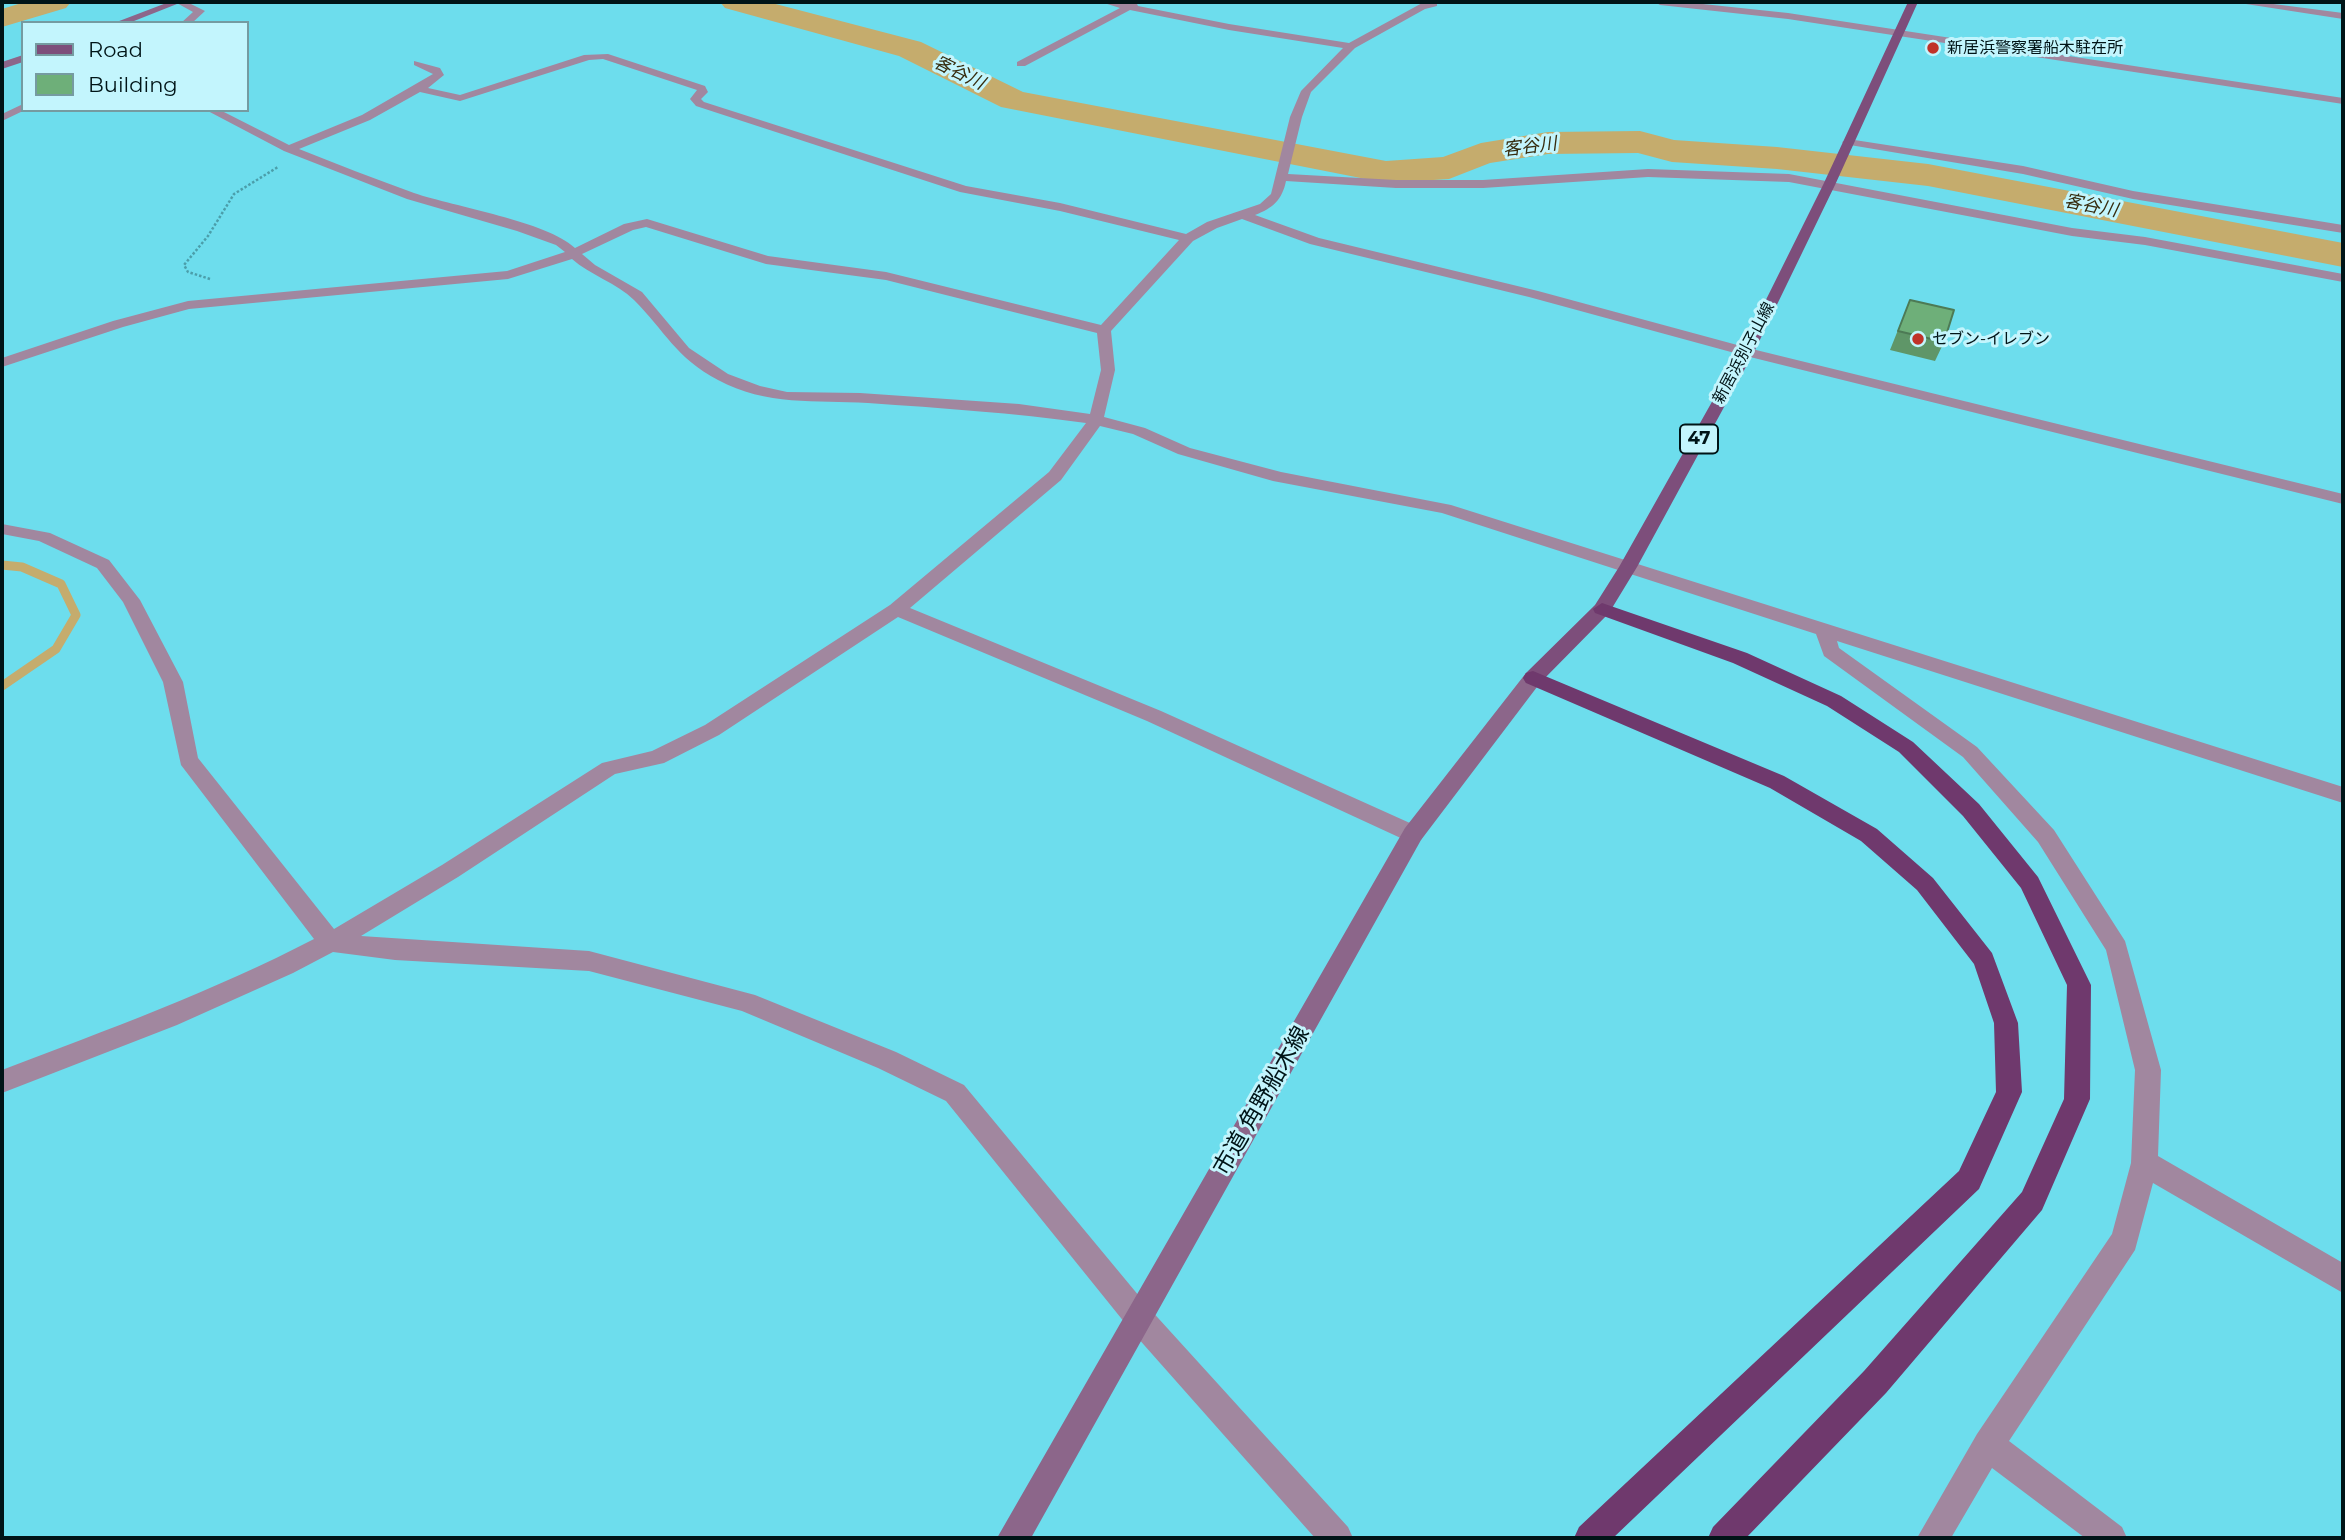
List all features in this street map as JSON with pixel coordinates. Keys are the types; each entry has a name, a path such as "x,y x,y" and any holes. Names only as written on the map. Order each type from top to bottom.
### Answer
{"highway":[{"path":"1602,609 1740,658 1834,701 1906,747 1971,810 2030,883 2079,985 2077,1099 2032,1201 1875,1382 1724,1538"},
{"path":"1533,678 1777,782 1869,835 1925,884 1984,960 2006,1023 2009,1092 1969,1180 1590,1538"}],"main road":[{"name":"新居浜別子山線","path":"1533,678 1602,609 1628,566 1747,352 1831,181 1913,2"}],"street":[{"path":"125,21 178,2 200,11 188,21"},
{"path":"1106,2 1229,27 1352,46"},
{"path":"1021,64 1139,2"},
{"path":"2,1082 168,1017 285,966 331,942 450,871 609,768 657,758 712,730 897,609 1055,476 1096,420 1108,370 1104,330 1188,238 1212,225 1264,207 1277,195 1306,91 1352,46 1422,7 1434,4 1429,2"},
{"path":"1660,2 1736,8 2343,101"},
{"path":"2238,2 2343,16"},
{"path":"420,89 460,98 588,57 604,57 701,89 704,92 695,99 700,104 964,189 1060,207 1188,238"},
{"path":"2,66 21,59"},
{"path":"294,151 346,128 420,89 439,75 436,70 418,63"},
{"path":"2,118 21,108"},
{"path":"215,112 294,151 411,196 561,242 590,268 636,295 684,351 723,377 755,390 788,397 860,398 1019,409 1096,420 1139,431 1184,451 1279,477 1445,509 2343,794"},
{"path":"1847,144 2023,170 2133,195 2343,229"},
{"path":"1282,176 1395,184 1470,184 1648,173 1831,181 2072,232 2145,242 2343,278"},
{"path":"1244,215 1315,240 1533,294 1747,352 2343,499"},
{"path":"2,363 118,324 188,305 508,275 573,254 629,226 647,223 766,260 886,276 1104,330"},
{"path":"2,529 44,537 103,564 131,600 173,682 188,760 305,913 331,942 395,950 589,961 746,1002 887,1060 955,1093 1139,1318 1336,1538"},
{"path":"897,609 1154,716 1413,834"},
{"path":"1824,630 1831,651 1969,752 2046,836 2117,948 2148,1070 2144,1163 2125,1240 1988,1445 1933,1538"},
{"name":"市道 角野船木線","path":"1013,1538 1413,834 1533,678"},
{"path":"2144,1163 2343,1279"},
{"path":"1988,1445 2111,1538"}],"path":[{"path":"218,302 223,283 188,272 184,265 208,236 234,194 294,151"}],"building":[{"path":"1910,300 1954,310 1944,342 1898,331"}],"waterway":[{"path":"2,18 56,2"},
{"name":"客谷川","path":"735,2 910,49 1013,100 1386,172 1449,168 1481,154 1548,143 1640,142 1672,151 1777,158 1928,175 2343,255"},
{"path":"2,565 22,567 61,584 76,615 56,649 2,686"}],"place":[{"name":"新居浜警察署船木駐在所","path":"1933,48"},
{"name":"セブン-イレブン","path":"1918,339"}]}
